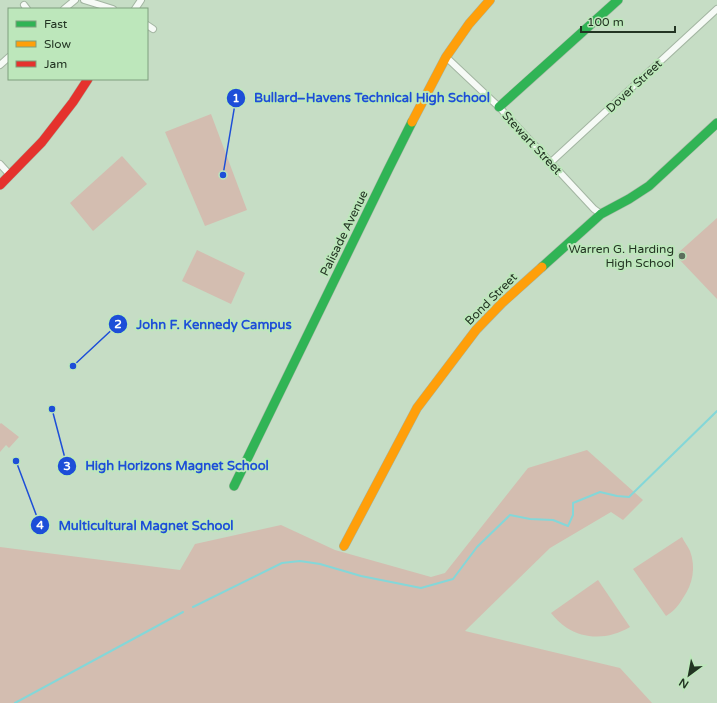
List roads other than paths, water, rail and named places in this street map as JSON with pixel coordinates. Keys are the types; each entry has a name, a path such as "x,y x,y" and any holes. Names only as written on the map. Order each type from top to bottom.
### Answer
{"street":[{"path":"65,8 75,0"},
{"path":"84,0 110,8"},
{"name":"Palisade Avenue","path":"234,486 388,170 446,57 469,24 490,0"},
{"path":"499,107 618,0"},
{"name":"Dover Street","path":"550,163 717,9"},
{"path":"148,26 153,29"},
{"name":"Stewart Street","path":"446,57 499,107 550,163 594,209 601,214"},
{"path":"0,65 8,58"},
{"path":"0,185 42,142 73,102 87,80"},
{"name":"Bond Street","path":"344,546 417,408 476,330 502,303 601,214 649,186 717,123"},
{"path":"0,164 10,174"}],"waterway":[{"path":"193,607 282,563 300,561 320,564 361,576 421,588 453,579 477,547 510,515 530,519 553,520 568,526 573,515 573,503 600,492 629,497 717,411"},
{"path":"15,703 183,612"}],"place":[{"name":"Bullard–Havens Technical High School","path":"223,175"},
{"name":"Warren G. Harding High School","path":"682,256"},
{"name":"John F. Kennedy Campus","path":"73,366"},
{"name":"High Horizons Magnet School","path":"52,409"},
{"name":"Multicultural Magnet School","path":"16,461"}]}
